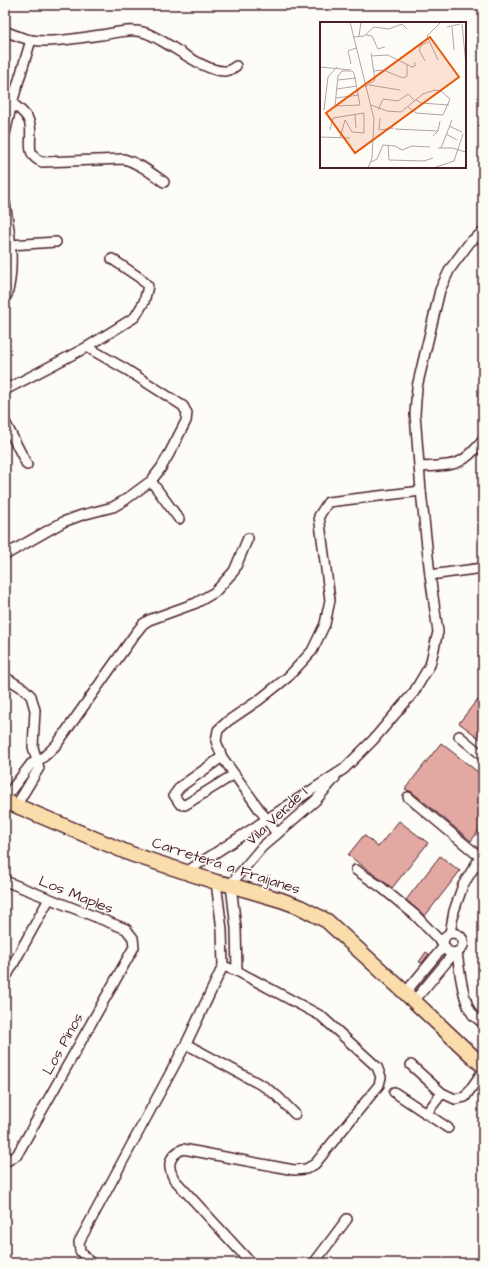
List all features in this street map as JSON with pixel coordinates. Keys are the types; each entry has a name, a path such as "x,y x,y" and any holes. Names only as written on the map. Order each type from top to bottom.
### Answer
{"main road":[{"name":"Carretera a Fraijanes","path":"9,802 131,854 282,900 300,907 327,921 483,1066"}],"street":[{"path":"5,31 32,40 57,40 130,31 145,33 214,69 225,71 236,66"},
{"path":"5,134 12,103 32,40"},
{"path":"12,103 23,112 29,120 30,151 37,160 42,162 124,159 139,165 164,182"},
{"path":"5,203 10,233 10,287 7,295"},
{"path":"186,872 268,820 344,769 374,740 414,692 430,665 438,632 421,491 415,414 417,387 440,290 450,269 470,242 483,232"},
{"path":"10,245 56,242"},
{"path":"5,390 87,347 135,317 144,302 148,286 140,278 112,259"},
{"path":"5,555 62,522 113,507 125,500 150,480 161,468 170,454 186,421 187,413 184,406 87,347"},
{"path":"5,422 27,465"},
{"path":"420,467 454,465 473,453 483,440"},
{"path":"150,480 179,518"},
{"path":"277,834 222,758 216,741 218,730 288,677 312,651 325,624 330,600 319,516 328,502 421,491"},
{"path":"9,802 31,764 37,762 57,744 143,624 149,620 196,603 215,592 234,571 248,538"},
{"path":"430,575 483,568"},
{"path":"5,677 24,689 31,696 35,710 33,747 39,768 9,802"},
{"path":"459,736 483,756"},
{"path":"222,758 180,787 174,795 180,804 186,805 233,775"},
{"name":"Vila Verde I","path":"226,884 262,847 316,800 344,769"},
{"path":"408,797 482,855 463,885 454,911 450,933"},
{"path":"356,870 381,887 405,907 444,945 447,951 456,952"},
{"name":"Los Maples","path":"5,881 126,930 133,938"},
{"path":"91,1263 80,1251 79,1242 186,1044 223,966 222,930 226,884"},
{"path":"226,884 236,928 236,971"},
{"path":"5,978 49,899"},
{"path":"450,933 457,933 460,935 463,941 462,947 410,997 444,945 444,938 450,933"},
{"name":"Los Pinos","path":"7,1159 17,1155 134,947 133,938"},
{"path":"456,952 467,1002 473,1014 483,1023"},
{"path":"223,966 236,971 322,1016 378,1067 381,1077 379,1085 315,1164 306,1169 294,1170 183,1149 177,1152 172,1158 169,1165 170,1172 174,1180 251,1263"},
{"path":"186,1044 265,1087 277,1096 295,1114"},
{"path":"411,1065 442,1093 455,1099 465,1097 483,1071"},
{"path":"394,1092 448,1128"},
{"path":"426,1114 442,1093"},
{"path":"314,1263 347,1219"}],"building":[{"path":"477,700 483,705 483,741 459,723"},
{"path":"441,743 483,776 483,825 471,841 412,792 405,789"},
{"path":"399,821 428,843 392,888 348,855 364,835 378,847"},
{"path":"440,856 460,871 425,916 406,900"},
{"path":"426,952 429,954 422,963 419,962"}]}
